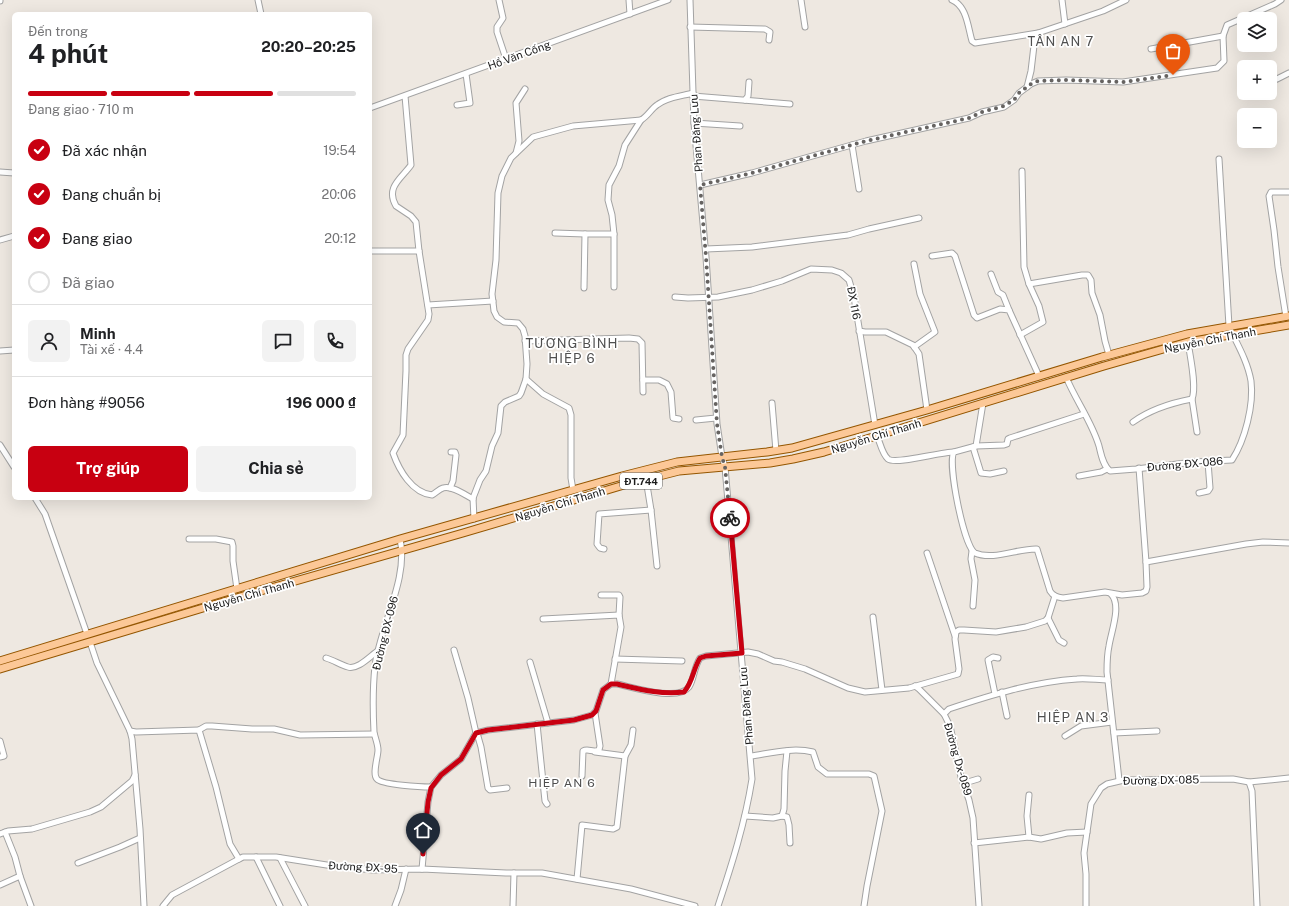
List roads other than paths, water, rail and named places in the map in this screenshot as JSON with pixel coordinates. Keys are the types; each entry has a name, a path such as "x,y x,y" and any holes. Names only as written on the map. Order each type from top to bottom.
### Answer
{"main road":[{"name":"Nguyễn Chí Thanh","path":"0,661 400,539 677,462 792,448 927,410 1109,355 1187,334 1288,316"},
{"name":"Nguyễn Chí Thanh","path":"0,670 243,596 646,480 679,472 793,459 824,452 1066,377 1188,342 1289,325"},
{"path":"1187,334 1188,342"},
{"path":"980,393 983,403"},
{"path":"573,490 575,500"},
{"path":"87,634 90,642"}],"street":[{"path":"258,0 261,12"},
{"path":"499,0 503,18 497,27 497,32 506,59"},
{"path":"629,0 630,14"},
{"name":"Hồ Văn Cống","path":"372,107 668,0"},
{"name":"Phan Đăng Lưu","path":"690,0 694,124 706,249 716,418 725,467 752,779 735,858 718,906"},
{"path":"801,0 805,27"},
{"path":"952,0 959,2 965,14 972,41 975,43 1038,33 1103,11 1126,0"},
{"path":"1062,0 1064,24"},
{"path":"700,185 752,173 852,145 969,118 982,112 1004,106 1014,100 1019,93 1027,87 1038,81 1066,80 1123,82 1217,68 1224,61 1223,36 1227,25 1281,0"},
{"path":"690,27 765,29 770,32 769,40"},
{"path":"1027,87 1031,71 1035,37 1038,33"},
{"path":"1151,49 1223,36"},
{"path":"1277,79 1289,73"},
{"path":"457,105 470,103 466,74"},
{"path":"745,100 748,96 749,82"},
{"path":"516,154 519,141 516,103 525,88"},
{"path":"614,288 614,234 612,215 608,200 609,185 619,166 625,145 641,120 645,118 658,104 670,99 693,94 741,101 745,100 790,104"},
{"path":"405,96 411,165 394,185 393,197 396,206 411,216 416,222 429,314 428,320 408,349 406,355 403,435 393,453 408,482 427,495 432,495 441,488 450,488 473,499"},
{"path":"474,519 473,499 480,480 486,471 492,446 498,433 501,406 505,402 519,396 526,379 527,364 523,329 518,323 504,322 497,317 494,311 492,294 496,260 498,193 502,176 511,158 533,138 573,126 641,120"},
{"path":"694,124 740,126"},
{"path":"852,145 859,189"},
{"path":"1219,160 1229,326"},
{"path":"1020,335 1043,322 1039,306 1025,271 1022,171"},
{"path":"0,172 12,173"},
{"path":"1288,316 1278,267 1269,196 1273,192 1289,192"},
{"path":"706,249 752,247 848,236 869,229 919,218"},
{"path":"555,232 614,234"},
{"path":"584,288 585,234"},
{"path":"0,240 12,237"},
{"path":"372,251 419,250"},
{"path":"932,256 952,252 955,256 976,318 1000,309 1009,310"},
{"path":"914,264 920,294 934,332 914,347"},
{"name":"ĐX 116","path":"675,298 709,298 752,290 782,281 811,269 832,270 841,274 849,280 854,297 875,425"},
{"path":"991,274 998,292 1003,295 1039,376"},
{"path":"1029,284 1082,275 1088,276 1091,280 1092,293 1100,315 1109,355"},
{"path":"428,305 493,301"},
{"path":"859,330 865,332 886,332 914,347 919,354 927,410"},
{"name":"Đường ĐX-086","path":"1079,476 1101,472 1107,469 1139,468 1194,462 1232,460 1245,431 1248,419 1251,381 1247,365 1233,335"},
{"path":"525,341 638,339 642,343 643,392"},
{"path":"1188,342 1194,385 1194,394 1192,399 1197,432"},
{"path":"0,351 12,350"},
{"path":"1066,377 1097,438 1104,466 1107,469"},
{"path":"526,379 543,394 569,408 571,415 571,478 573,490"},
{"path":"643,380 659,380 667,384 671,392 673,418 679,419"},
{"path":"1133,422 1142,415 1164,406 1192,399"},
{"path":"772,403 776,451"},
{"path":"983,403 975,447 981,474 1004,472"},
{"path":"877,436 886,456 889,460 894,461 912,459 944,452 954,452 975,447 1004,445 1007,444 1008,439 1010,438 1084,414"},
{"path":"696,420 716,418"},
{"path":"0,444 12,465"},
{"path":"450,452 455,452 456,455 453,481 450,488"},
{"path":"954,452 951,459 956,497 967,540 972,551 971,559 975,580 973,606"},
{"path":"1199,493 1208,491 1210,488 1208,462"},
{"path":"972,551 987,555 1037,549 1050,590 1053,595 1063,598 1102,592 1122,595 1142,593 1146,591 1147,575 1139,468"},
{"path":"646,480 657,566"},
{"path":"36,500 45,514 87,634"},
{"path":"604,549 600,548 597,544 599,514 651,510"},
{"path":"189,539 216,539 232,542 237,589"},
{"name":"Đường ĐX-096","path":"400,539 403,551 401,571 375,665 374,734 378,749 375,775 376,779 380,781 398,785 431,788"},
{"path":"1146,562 1246,544 1263,542 1289,543"},
{"path":"595,752 599,750 600,746 595,713 603,690 611,684 617,684 653,692 671,694 684,692 689,686 696,664 700,658 706,656 742,653 758,654 774,661 805,669 860,692 915,686 958,674 959,669 955,637 927,553"},
{"path":"1111,594 1115,600 1116,610 1108,654 1108,680 1119,780"},
{"path":"601,596 618,595 620,597 620,627 611,684"},
{"path":"955,637 956,632 959,630 996,632 1026,627 1044,621 1048,618 1055,596"},
{"path":"543,619 619,615"},
{"path":"873,617 882,690"},
{"path":"1048,618 1059,640 1064,643"},
{"path":"90,642 97,663 130,731 132,739 144,906"},
{"path":"326,658 349,667 359,666 378,650"},
{"path":"454,650 481,747 488,788 490,790 506,788"},
{"path":"995,694 988,660 993,657 998,658"},
{"path":"615,659 682,660"},
{"path":"530,662 548,723"},
{"path":"944,714 949,709 995,694 1046,682 1077,678 1108,680"},
{"name":"Đường Dx-089","path":"915,686 944,714 950,726 964,785 970,800 973,818 979,906"},
{"path":"1002,692 1007,716"},
{"path":"422,868 428,802 431,788 441,775 461,759 476,733 488,730 574,720 595,713"},
{"path":"1065,736 1081,726 1112,722"},
{"path":"537,724 545,801 547,804"},
{"path":"130,731 199,730 206,726 212,726 274,729 300,735 374,734"},
{"path":"199,730 216,787 230,844 239,858"},
{"path":"576,879 582,825 613,829 617,827 625,756 630,745 633,730"},
{"path":"1114,733 1157,731"},
{"path":"0,741 4,756 0,757"},
{"path":"582,776 583,751 585,750 625,756"},
{"path":"751,756 794,750 813,752 818,767 827,774 869,774 874,776 882,812 864,906"},
{"path":"782,816 784,809 784,771 787,751"},
{"path":"31,906 15,857 3,833 32,829 101,808 132,781 135,774"},
{"name":"Đường DX-085","path":"1086,906 1086,874 1084,853 1091,804 1101,788 1107,784 1119,780 1233,779 1249,782 1289,778"},
{"path":"964,785 978,779"},
{"path":"1249,782 1252,787 1257,906"},
{"path":"1029,795 1027,816 1029,838"},
{"path":"745,816 773,818 782,816 787,818 790,843"},
{"path":"974,843 1029,838 1041,839 1067,833 1087,832"},
{"path":"78,863 140,838"},
{"name":"Đường ĐX-95","path":"163,906 172,895 239,858 280,858 373,870 422,868 542,873 631,889 695,906"},
{"path":"256,858 280,906"},
{"path":"280,858 305,906"},
{"path":"394,906 401,890 406,869"},
{"path":"513,906 514,873"},
{"path":"0,886 20,876"}],"district":[{"name":"TÂN AN 7","path":"1061,41"},
{"name":"TƯƠNG BÌNH HIỆP 6","path":"572,350"},
{"name":"HIỆP AN 3","path":"1073,717"},
{"name":"HIỆP AN 6","path":"562,783"}]}
